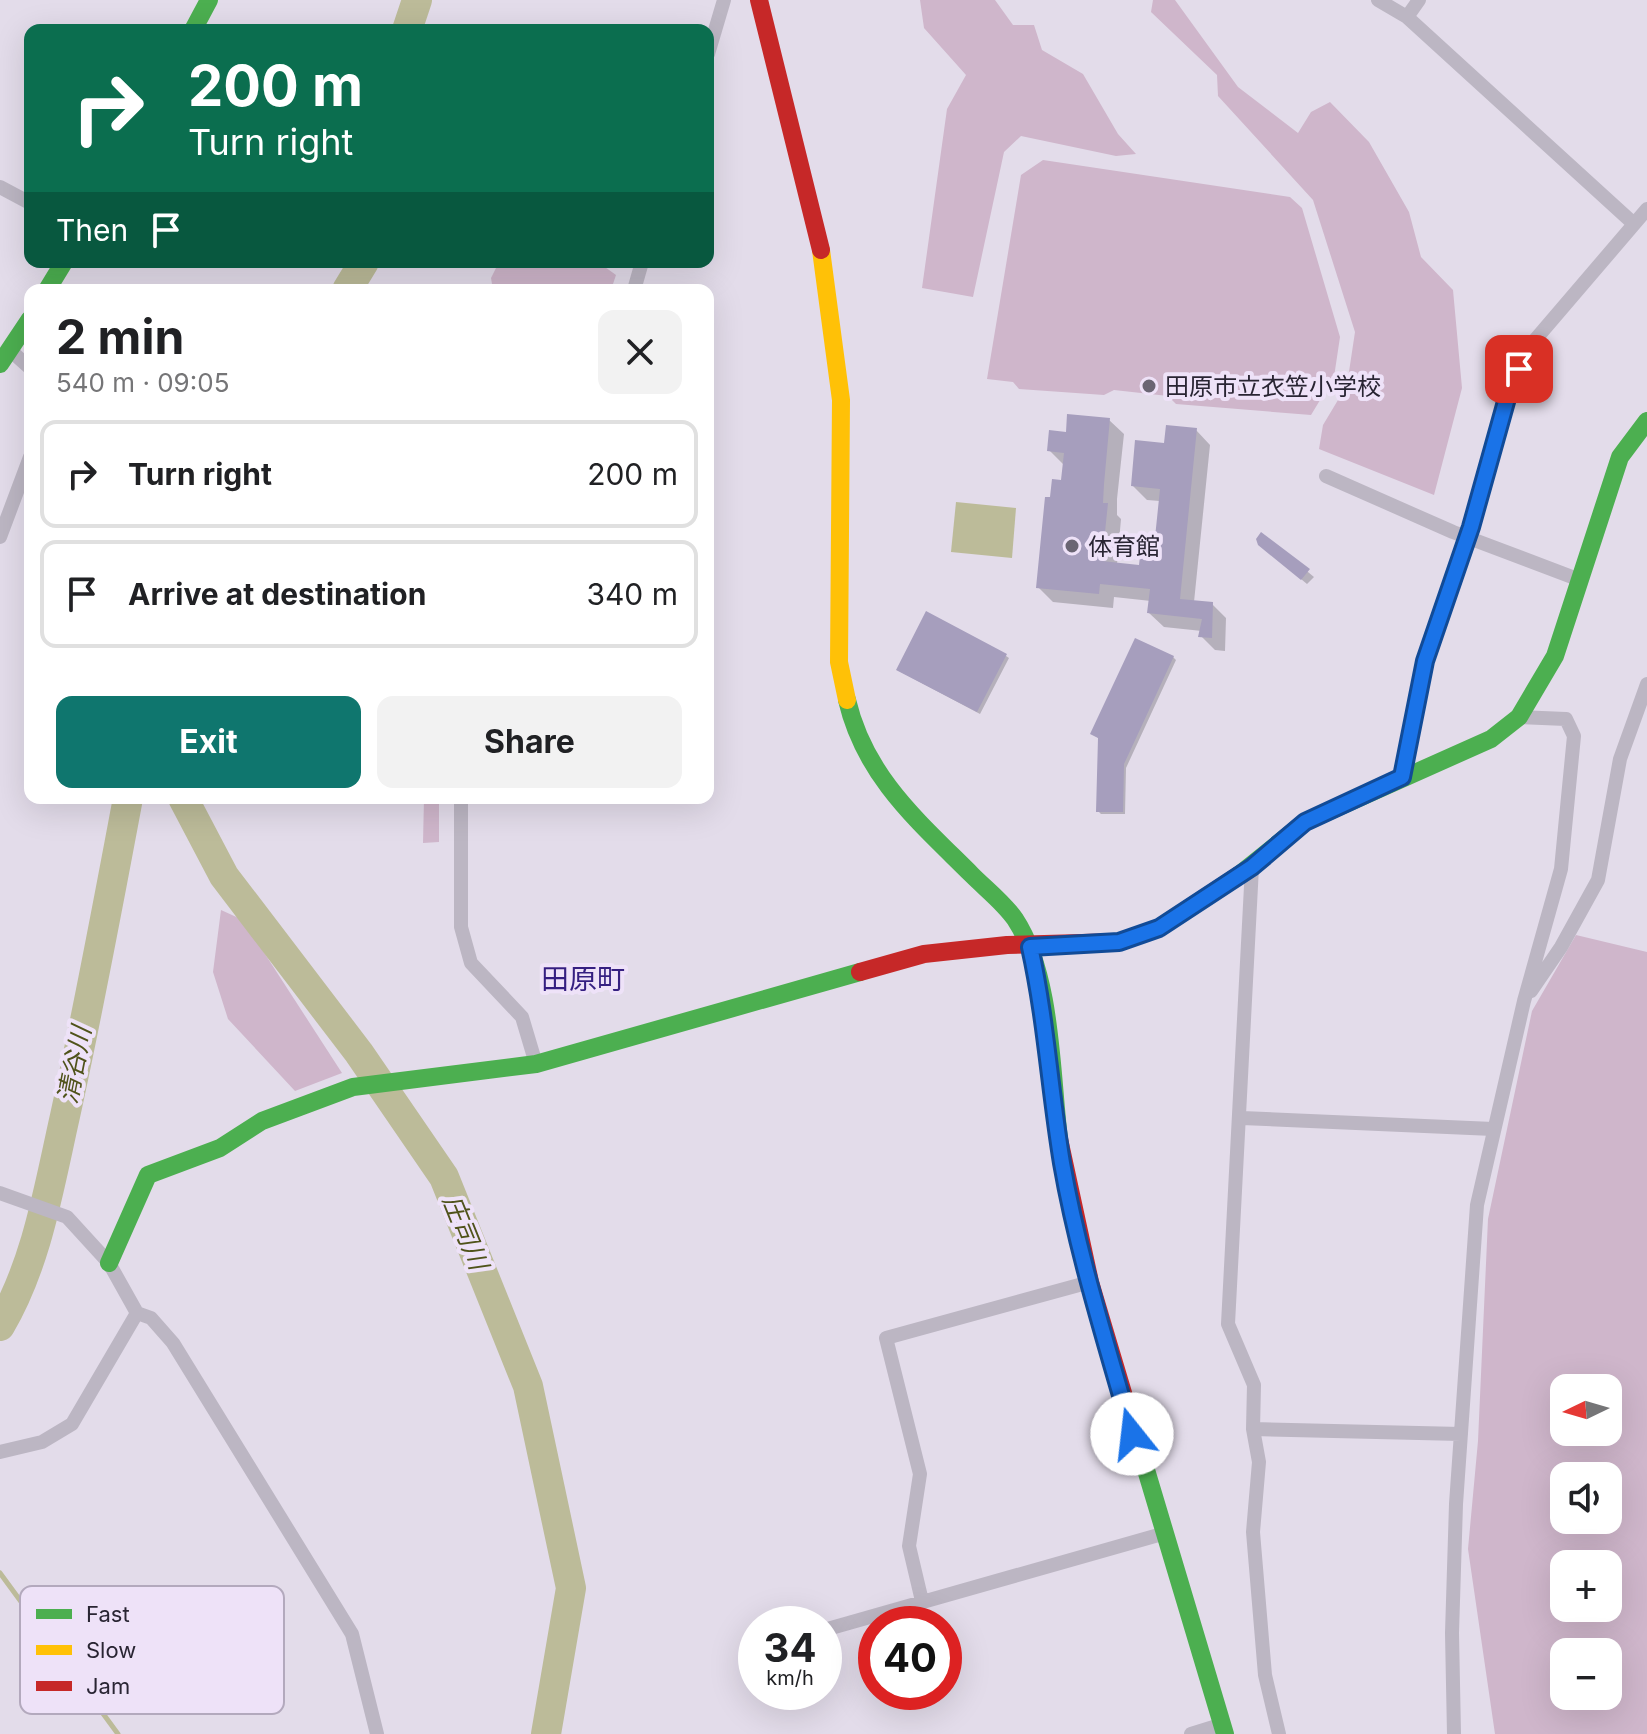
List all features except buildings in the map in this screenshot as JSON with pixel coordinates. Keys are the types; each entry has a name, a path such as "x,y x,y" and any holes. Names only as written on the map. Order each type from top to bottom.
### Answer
{"street":[{"path":"196,24 209,0"},
{"path":"714,34 724,0"},
{"path":"759,0 827,274 841,400 839,662 855,734 892,795 1014,917 1030,947 1044,1009 1062,1165 1090,1282 1222,1729 1191,1734"},
{"path":"1378,0 1407,17 1634,224"},
{"path":"1407,17 1419,0"},
{"path":"0,187 24,200"},
{"path":"1402,777 1425,661 1467,538 1509,391 1529,347 1647,209"},
{"path":"6,358 24,329"},
{"path":"109,1263 148,1175 220,1148 262,1121 353,1087 536,1064 924,954 1007,945 1030,947 1119,942 1159,928 1252,867 1305,822 1491,739 1519,717 1555,656 1620,457 1647,421"},
{"path":"0,537 24,473"},
{"path":"1326,476 1467,538 1580,580"},
{"path":"1524,1001 1561,947 1598,880 1620,759 1647,684"},
{"path":"1454,1734 1452,1633 1461,1434 1477,1205 1524,1001 1561,869 1574,736 1566,719 1519,717"},
{"path":"461,804 461,927 471,963 522,1017 536,1064"},
{"path":"1252,867 1242,1118 1228,1324 1254,1385 1253,1429 1259,1462 1253,1532 1265,1675 1279,1734"},
{"path":"1242,1118 1493,1129"},
{"path":"0,1193 67,1217 109,1263 137,1313 151,1318 173,1343 352,1634 377,1734"},
{"path":"922,1601 909,1546 920,1474 886,1338 1090,1282"},
{"path":"0,1452 42,1442 72,1424 137,1313"},
{"path":"1253,1429 1461,1434"},
{"path":"842,1625 1162,1534"}],"shaded area":[{"path":"920,0 995,0 1013,25 1034,25 1042,50 1083,74 1118,134 1136,154 1116,156 1021,136 1004,152 973,297 922,288 947,109 966,75 924,28"},
{"path":"1153,0 1175,0 1238,87 1298,133 1311,112 1330,102 1369,142 1409,212 1421,257 1453,290 1462,388 1434,495 1319,449 1323,425 1347,385 1355,332 1313,200 1218,96 1217,75 1151,12"},
{"path":"1043,160 1290,197 1302,208 1340,337 1334,377 1311,415 1176,404 1168,396 1114,390 1104,395 1019,389 1013,382 987,379 1021,175"},
{"path":"496,268 606,268 616,275 613,284 492,284 491,278"},
{"path":"956,502 1016,508 1012,558 951,552"},
{"path":"424,804 439,804 439,842 423,843"},
{"path":"221,910 243,920 342,1073 295,1091 228,1019 213,972"},
{"path":"1576,935 1647,952 1647,1734 1495,1734 1468,1549 1478,1441 1488,1219 1532,1011"}],"waterway":[{"name":"清谷川","path":"409,24 417,0"},
{"name":"清谷川","path":"351,284 360,268"},
{"name":"清谷川","path":"0,1326 24,1277 47,1197 127,804"},
{"name":"庄司川","path":"186,804 224,876 359,1053 444,1177 528,1386 571,1588 546,1734"},
{"path":"0,1573 20,1600"},
{"path":"103,1714 118,1734"}],"traffic: fast":[{"path":"196,24 209,0"},
{"path":"51,284 60,268"},
{"path":"0,364 24,328"},
{"path":"1239,875 1305,822 1491,739 1519,717 1555,656 1620,457 1647,421"},
{"path":"847,700 855,727 880,775 914,817 1006,907 1027,942 1048,1025 1059,1139"},
{"path":"109,1263 148,1175 220,1148 262,1121 353,1087 536,1064 860,972"},
{"path":"1132,1423 1225,1734"}],"traffic: slow":[{"path":"821,250 841,400 839,662 847,700"}],"traffic: jam":[{"path":"759,0 821,250"},
{"path":"860,972 924,954 1007,945 1119,942 1159,928 1239,875"},
{"path":"1059,1139 1090,1282 1132,1423"}],"place":[{"name":"田原市立衣笠小学校","path":"1149,386"},
{"name":"体育館","path":"1072,546"}],"district":[{"name":"田原町","path":"583,979"}],"route":[{"path":"1132,1434 1062,1165 1044,1009 1030,947 1119,942 1159,928 1252,867 1305,822 1402,777 1425,661 1471,527 1509,391 1519,369"}]}
